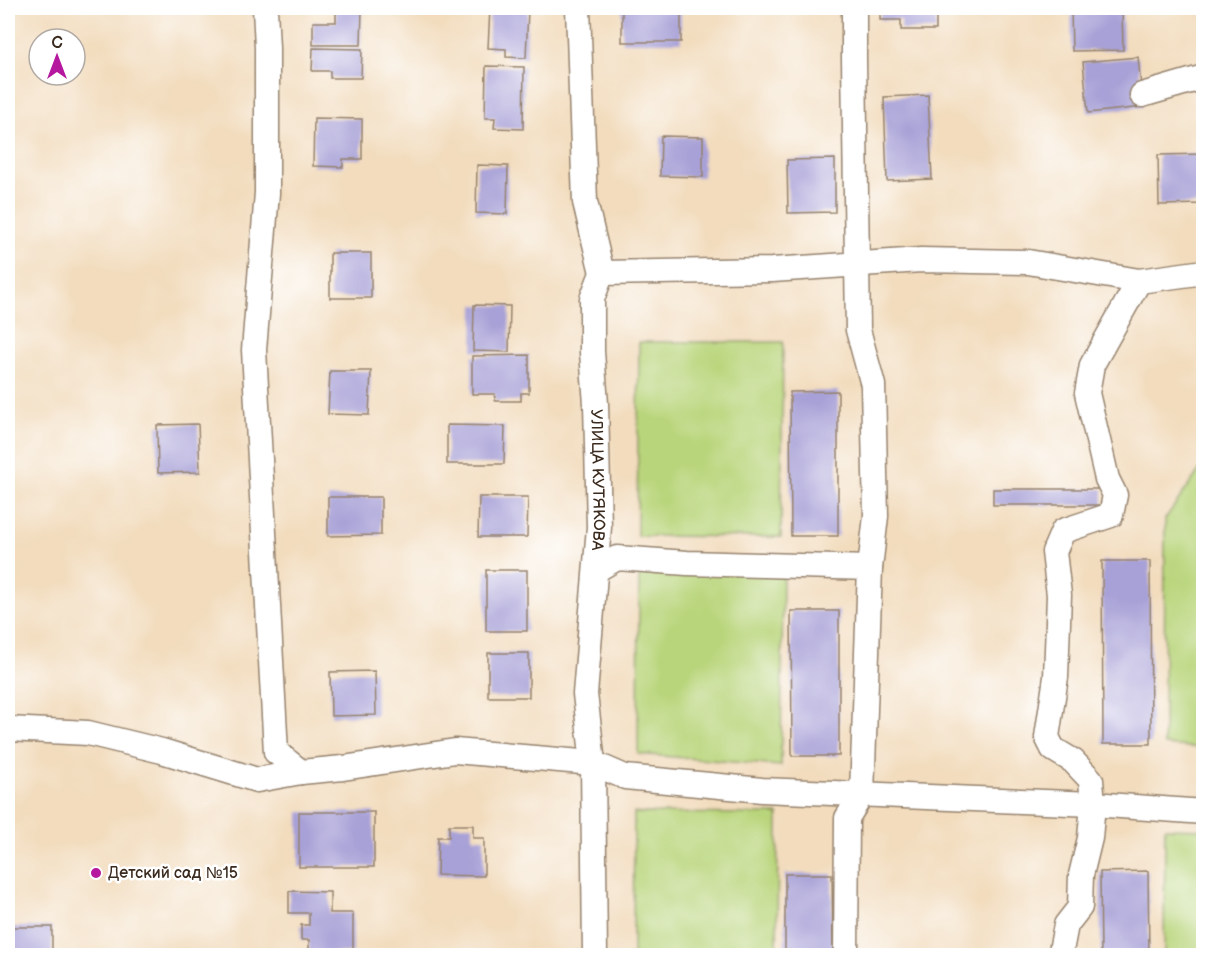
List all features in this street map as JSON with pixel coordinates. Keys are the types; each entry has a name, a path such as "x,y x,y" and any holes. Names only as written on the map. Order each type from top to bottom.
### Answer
{"street":[{"path":"265,8 267,193 254,350 276,752 301,772"},
{"path":"578,8 585,202 602,273 772,270 921,260 1028,262 1139,280 1203,272"},
{"path":"846,956 847,818 862,794 870,568 876,516 873,385 858,330 854,8"},
{"path":"1142,95 1203,77"},
{"name":"УЛИЦА КУТЯКОВА","path":"595,956 593,763 585,694 599,526 592,299 602,273"},
{"path":"1060,956 1066,925 1080,907 1081,875 1090,838 1093,804 1091,780 1072,761 1053,749 1047,737 1056,677 1059,595 1054,552 1063,531 1111,515 1115,495 1107,479 1087,393 1092,365 1139,280"},
{"path":"596,570 617,558 687,563 870,568"},
{"path":"8,729 88,733 162,751 257,780 455,751 593,763 625,777 762,790 1093,804 1203,812"}],"green space":[{"path":"639,342 783,342 781,537 637,536"},
{"path":"1203,465 1203,748 1164,745 1165,519"},
{"path":"639,571 783,572 781,766 638,754"},
{"path":"634,813 778,814 777,955 633,955"},
{"path":"1165,828 1203,829 1203,955 1164,955"}],"building":[{"path":"336,8 362,8 361,45 313,45 313,22 336,22"},
{"path":"490,8 528,9 526,58 506,57 506,49 488,48"},
{"path":"622,8 681,8 681,42 622,42"},
{"path":"880,8 936,8 936,30 901,30 901,20 880,20"},
{"path":"1071,8 1122,8 1123,50 1072,51"},
{"path":"313,48 362,49 361,78 330,78 330,71 312,71"},
{"path":"1138,57 1143,107 1088,113 1083,62"},
{"path":"486,66 524,67 523,129 494,128 495,118 485,118"},
{"path":"928,95 932,179 887,181 884,97"},
{"path":"314,118 362,119 362,159 343,159 343,167 313,166"},
{"path":"661,136 703,137 703,177 660,176"},
{"path":"1204,154 1204,204 1159,205 1158,155"},
{"path":"835,159 835,212 788,213 787,160"},
{"path":"477,165 508,166 507,214 476,213"},
{"path":"330,253 371,253 371,298 330,298"},
{"path":"474,305 510,306 509,352 473,351"},
{"path":"529,355 529,393 521,393 521,401 495,401 495,394 472,394 472,356"},
{"path":"330,371 371,371 369,415 328,414"},
{"path":"838,391 838,536 791,536 790,392"},
{"path":"198,424 200,472 158,473 157,425"},
{"path":"447,425 505,426 504,464 447,464"},
{"path":"993,489 1103,489 1103,505 993,505"},
{"path":"328,497 381,497 381,535 328,536"},
{"path":"479,497 528,497 527,537 478,537"},
{"path":"1102,561 1150,561 1151,744 1103,744"},
{"path":"486,570 527,570 527,631 486,631"},
{"path":"791,611 839,611 839,756 792,756"},
{"path":"488,653 529,653 529,697 488,697"},
{"path":"375,671 376,715 331,716 330,672"},
{"path":"299,812 374,812 374,867 299,867"},
{"path":"449,825 473,825 473,838 484,838 484,876 437,875 438,837 449,837"},
{"path":"1148,871 1149,956 1101,956 1100,872"},
{"path":"785,874 832,874 833,956 785,956"},
{"path":"289,891 330,892 330,913 353,913 353,953 309,952 309,940 301,940 301,925 309,925 309,913 289,913"},
{"path":"9,927 52,927 52,956 9,956"}],"place":[{"name":"Детский сад №15","path":"96,873"}]}
